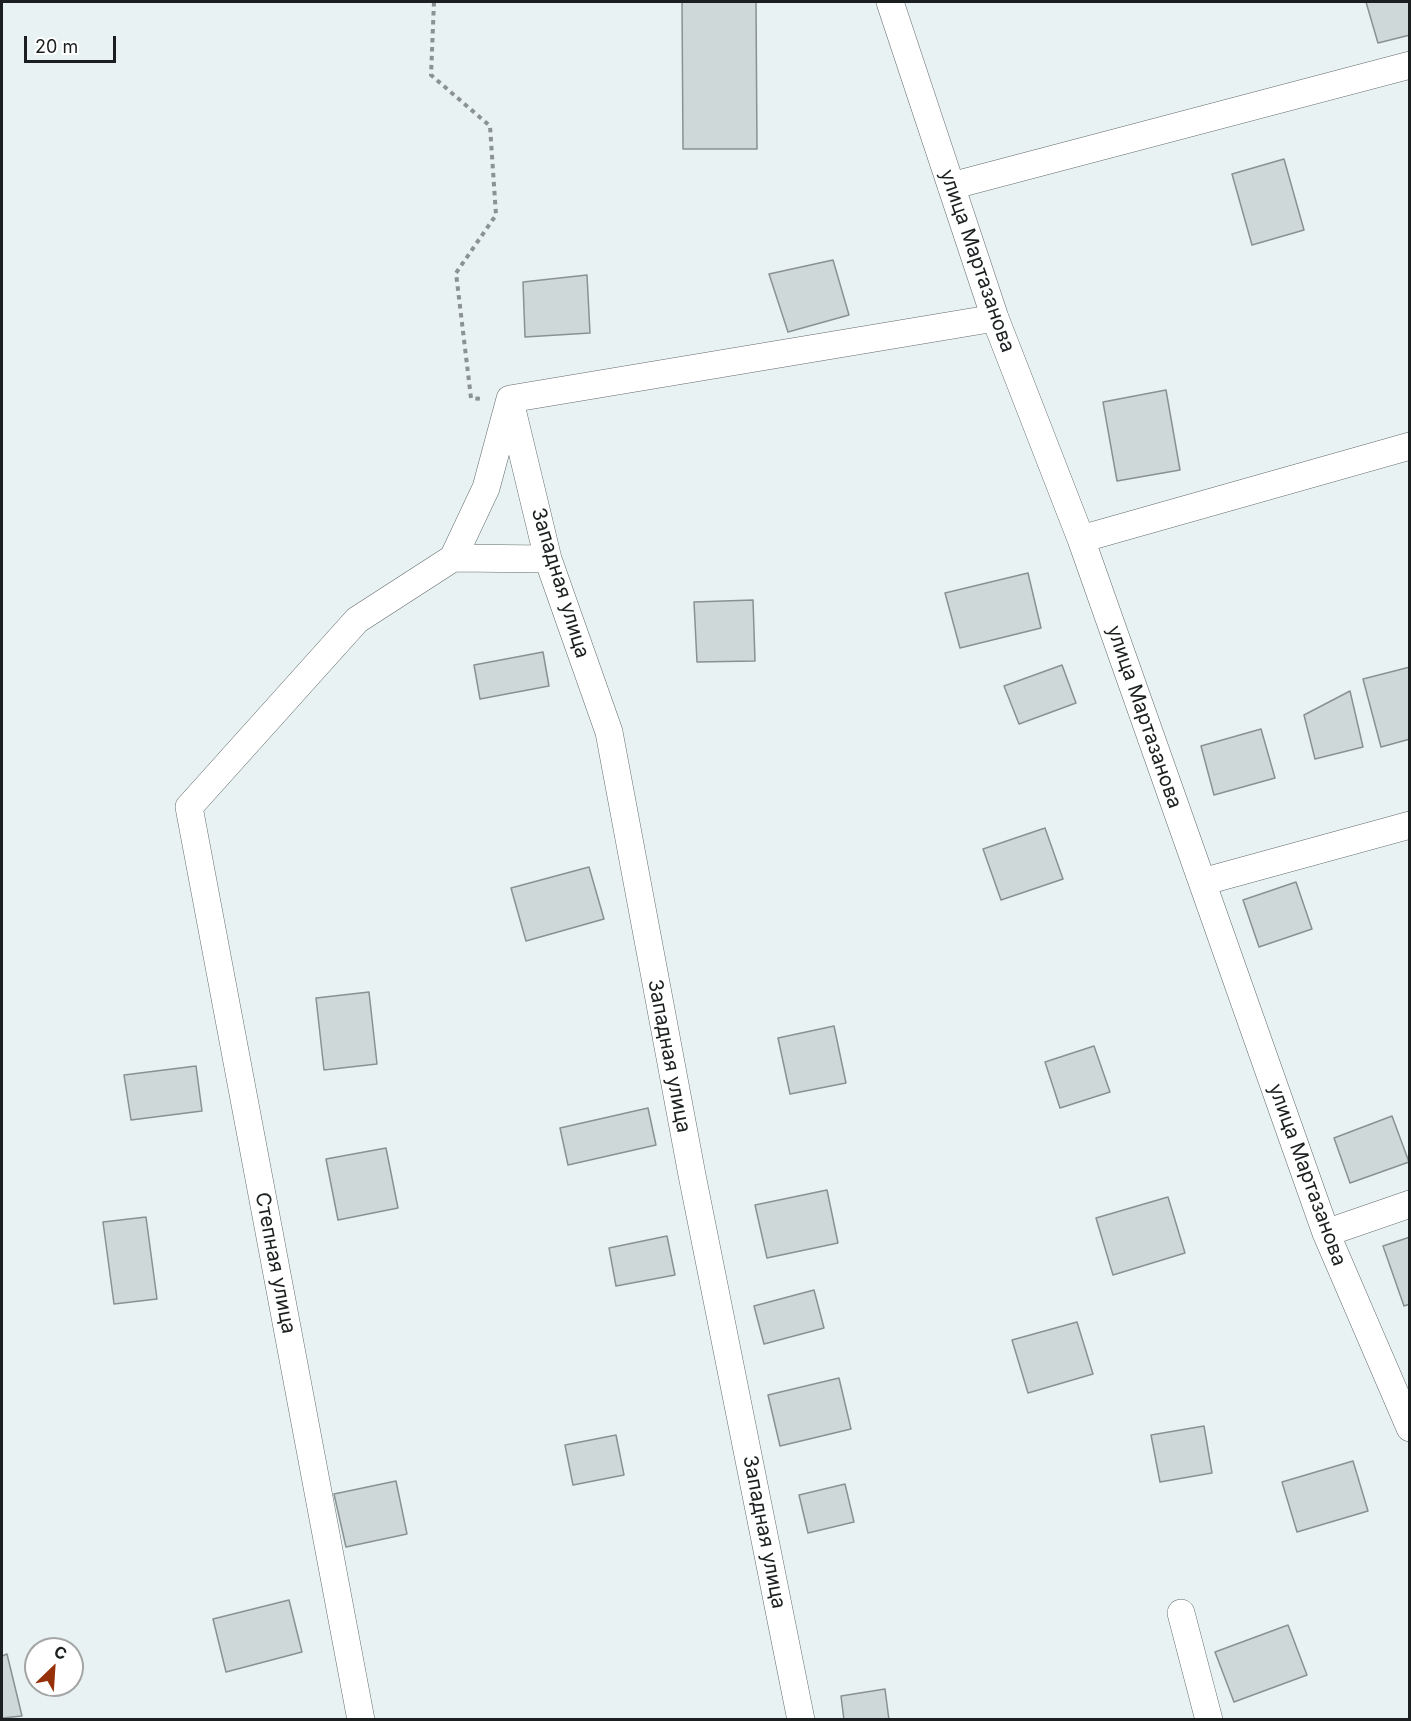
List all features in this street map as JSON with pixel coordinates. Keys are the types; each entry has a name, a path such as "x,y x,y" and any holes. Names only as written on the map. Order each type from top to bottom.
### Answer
{"street":[{"name":"улица Мартазанова","path":"890,2 994,318 1081,539 1326,1233 1410,1428"},
{"path":"951,186 1410,65"},
{"path":"548,559 453,558 486,488 510,399 994,318"},
{"name":"Западная улица","path":"510,399 548,559 609,732 692,1176 801,1719"},
{"path":"1081,539 1410,446"},
{"name":"Степная улица","path":"361,1719 189,807 357,620 453,558"},
{"path":"1202,882 1410,825"},
{"path":"1326,1233 1410,1204"},
{"path":"1181,1613 1209,1719"}],"path":[{"path":"434,2 431,75 490,126 496,215 456,273 471,399 510,399"}],"building":[{"path":"682,2 756,2 757,149 683,149"},
{"path":"1366,2 1410,2 1410,35 1378,43"},
{"path":"1284,159 1304,230 1252,245 1232,174"},
{"path":"833,260 849,315 788,332 769,274"},
{"path":"587,275 590,333 525,337 523,282"},
{"path":"1166,390 1180,470 1117,481 1103,402"},
{"path":"1028,573 1041,628 960,648 945,593"},
{"path":"753,600 755,661 697,662 694,602"},
{"path":"543,652 549,686 480,699 474,665"},
{"path":"1062,665 1076,703 1019,724 1004,686"},
{"path":"1410,667 1410,739 1381,747 1363,679"},
{"path":"1350,691 1363,747 1315,759 1304,715"},
{"path":"1261,729 1275,778 1214,795 1201,746"},
{"path":"1045,828 1063,879 1001,900 983,849"},
{"path":"589,867 604,919 526,941 511,888"},
{"path":"1296,882 1312,929 1259,947 1243,900"},
{"path":"369,992 377,1064 324,1070 316,998"},
{"path":"834,1026 846,1083 790,1094 778,1038"},
{"path":"1094,1046 1110,1092 1060,1108 1045,1062"},
{"path":"196,1066 202,1111 131,1120 124,1075"},
{"path":"648,1108 656,1145 568,1165 560,1128"},
{"path":"1392,1116 1409,1162 1350,1183 1334,1138"},
{"path":"386,1148 398,1208 338,1220 326,1159"},
{"path":"827,1190 838,1243 767,1258 755,1205"},
{"path":"1168,1197 1185,1253 1113,1275 1096,1218"},
{"path":"146,1217 157,1299 114,1304 103,1222"},
{"path":"667,1236 675,1275 616,1286 609,1248"},
{"path":"1410,1237 1410,1304 1404,1306 1383,1246"},
{"path":"814,1290 824,1328 764,1344 754,1306"},
{"path":"1077,1322 1093,1374 1028,1393 1012,1340"},
{"path":"839,1378 851,1429 780,1446 768,1395"},
{"path":"1204,1426 1212,1473 1160,1482 1151,1435"},
{"path":"616,1435 624,1475 573,1485 565,1445"},
{"path":"1353,1461 1368,1511 1297,1532 1282,1482"},
{"path":"396,1481 407,1534 346,1547 334,1494"},
{"path":"845,1484 854,1522 808,1533 799,1495"},
{"path":"289,1600 302,1652 226,1672 213,1619"},
{"path":"1288,1625 1307,1675 1234,1702 1215,1652"},
{"path":"7,1654 22,1716 2,1718 2,1656"},
{"path":"885,1689 889,1720 844,1720 841,1696"}]}
